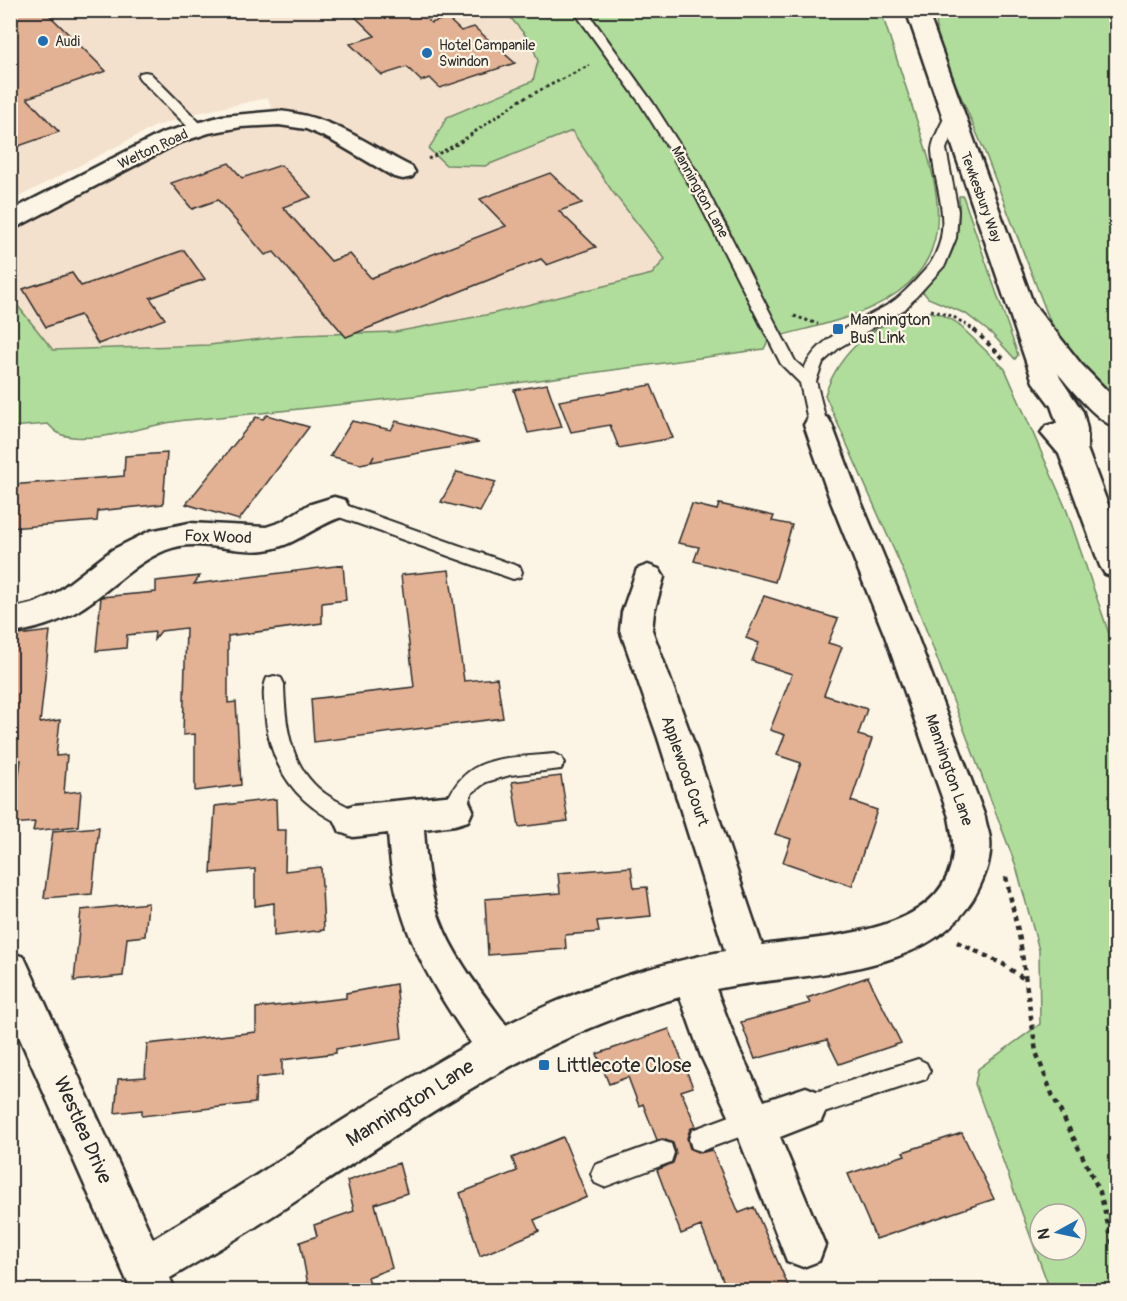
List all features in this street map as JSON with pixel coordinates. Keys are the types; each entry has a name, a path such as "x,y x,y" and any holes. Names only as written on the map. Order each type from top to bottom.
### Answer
{"street":[{"name":"Tewkesbury Way","path":"916,10 1047,382 1042,399 1053,431 1072,449 1116,566"},
{"name":"Welton Road","path":"10,221 170,138 197,128 260,119 295,120 314,124 350,141 403,172"},
{"path":"1017,300 1071,371 1116,417"},
{"name":"Mannington Lane","path":"149,1279 256,1202 451,1074 548,1024 614,999 749,964 873,944 916,932 932,921 958,892 966,875 972,841 967,817 901,636 846,502 818,425"},
{"name":"Fox Wood","path":"10,622 46,612 67,601 117,560 148,545 174,536 190,534 257,538 276,536 300,527 325,510 334,508"},
{"name":"Applewood Court","path":"648,577 638,612 636,630 675,738 749,964"},
{"path":"353,821 455,810"},
{"path":"405,816 409,871 415,901 429,940 498,1048"},
{"name":"Westlea Drive","path":"10,970 149,1279"},
{"path":"693,978 721,1056 753,1122 803,1245"},
{"path":"753,1122 806,1107"}],"lane":[{"name":"Mannington Lane","path":"579,10 634,83 662,125 710,208 789,364 808,381 818,425"},
{"path":"145,76 197,128"},
{"path":"808,381 816,360 843,337 898,305 937,265 948,238 951,211 939,149 952,116"},
{"path":"334,508 513,572"},
{"path":"274,684 274,716 280,747 294,778 318,801 353,821"},
{"path":"455,810 460,794 470,781 488,771 554,763"},
{"path":"806,1107 918,1071"},
{"path":"701,1139 753,1122"},
{"path":"604,1174 662,1153"}],"path":[{"path":"403,172 459,143 519,101 594,62"},
{"path":"762,311 776,310 814,322 843,337"},
{"path":"921,310 937,311 964,324 992,346 1008,364"},
{"path":"932,921 947,936 1003,964 1025,979"}],"shaded area":[{"path":"11,11 505,11 531,42 538,61 612,191 665,259 652,274 491,314 395,332 296,335 209,345 53,350 17,305 11,307 11,230 197,136 232,127 276,123 268,98 197,113 154,127 11,201"}],"green space":[{"path":"505,11 881,11 926,151 937,198 934,244 924,265 908,284 877,305 842,319 769,339 764,349 332,406 172,422 92,437 62,435 48,424 11,427 11,307 17,305 53,350 209,345 296,335 395,332 491,314 652,274 665,259 612,191 572,131 485,166 446,165 429,149 447,117 533,81 538,61 531,42","holes":["672,159 699,186 725,221 734,242 739,270"]},
{"path":"936,11 1116,11 1116,410 1105,401 1053,329 984,150 949,69 937,36"},
{"path":"959,196 963,196 1018,355 1015,359 992,334 966,314 928,298 923,292 952,253 957,235"},
{"path":"929,312 941,314 956,322 1005,369 1067,511 1116,654 1116,1290 1050,1290 1040,1262 1088,1262 1088,1202 1028,1202 1028,1230 975,1084 978,1069 1040,1024 1039,950 1016,866 906,577 825,395 840,363 851,350 864,338 894,320"}],"building":[{"name":"Audi","path":"10,10 44,10 106,71 27,98 59,132 10,149"},
{"name":"Hotel Campanile Swindon","path":"348,10 405,10 410,15 419,12 431,23 447,18 461,31 474,27 515,63 440,88 430,78 421,81 407,67 382,75 350,44 375,36"},
{"path":"229,163 242,178 281,165 311,197 283,207 331,261 350,254 371,278 506,226 480,199 550,173 582,203 559,211 596,247 547,265 541,259 346,337 274,252 265,255 218,200 192,209 171,183"},
{"path":"184,250 205,279 150,298 165,319 98,344 80,315 46,327 23,289 72,273 81,286"},
{"path":"547,384 562,427 528,433 514,390"},
{"path":"651,385 673,438 619,448 610,425 571,432 559,401"},
{"path":"267,415 309,427 239,520 186,504 256,417 263,419"},
{"path":"352,421 391,430 396,421 479,442 371,462 374,456 370,462 360,464 330,456"},
{"path":"167,453 163,504 98,511 97,521 10,528 10,485 124,476 125,456"},
{"path":"457,472 496,482 480,512 441,502"},
{"path":"692,504 717,510 719,504 774,516 772,521 792,525 775,582 694,561 699,547 678,543"},
{"path":"343,565 346,600 322,603 322,623 228,636 228,703 236,702 241,785 195,791 195,734 183,735 186,628 161,631 154,640 155,632 127,635 126,648 96,651 101,597 156,592 156,581 200,576 194,584"},
{"path":"449,570 464,681 497,678 503,718 314,742 311,699 414,687 401,575"},
{"path":"764,596 838,619 828,643 842,647 824,695 867,709 858,735 872,739 851,801 877,810 852,886 783,862 791,839 775,834 801,763 777,755 785,735 770,730 792,674 752,661 759,643 746,638"},
{"path":"50,631 40,723 60,720 56,756 67,755 64,793 81,791 78,826 33,831 35,822 12,824 21,760 10,761 10,636"},
{"path":"561,776 568,821 519,827 512,782"},
{"path":"276,799 277,830 286,830 285,871 321,867 324,930 274,936 274,903 255,906 255,869 211,873 215,806"},
{"path":"99,827 92,894 44,898 53,831"},
{"path":"631,867 634,888 647,887 651,916 597,921 599,932 565,935 566,949 488,955 485,899 560,893 558,873"},
{"path":"148,903 145,936 127,938 123,976 74,981 81,910"},
{"path":"868,977 901,1043 839,1064 827,1040 755,1059 741,1022 810,1003 807,998"},
{"path":"396,984 402,1038 336,1049 336,1053 282,1060 282,1075 256,1078 255,1103 142,1116 142,1110 115,1113 118,1079 145,1077 147,1044 256,1032 256,1008 346,998 346,993"},
{"path":"669,1029 693,1087 681,1091 696,1126 690,1129 687,1138 690,1149 700,1153 712,1150 739,1213 754,1207 790,1290 727,1290 701,1226 681,1234 657,1170 673,1163 676,1154 673,1143 663,1139 657,1140 643,1104 639,1106 628,1077 609,1084 597,1054"},
{"path":"962,1133 994,1199 876,1239 848,1174 905,1155 903,1152"},
{"path":"563,1137 587,1197 534,1220 539,1231 480,1256 460,1193 517,1171 512,1158"},
{"path":"399,1163 407,1193 375,1204 392,1268 368,1277 372,1290 309,1290 300,1242 317,1236 314,1225 354,1211 347,1181"}],"place":[{"name":"Audi","path":"43,41"},
{"name":"Hotel Campanile Swindon","path":"427,53"},
{"name":"Mannington Bus Link","path":"838,329"},
{"name":"Littlecote Close","path":"544,1065"}]}
